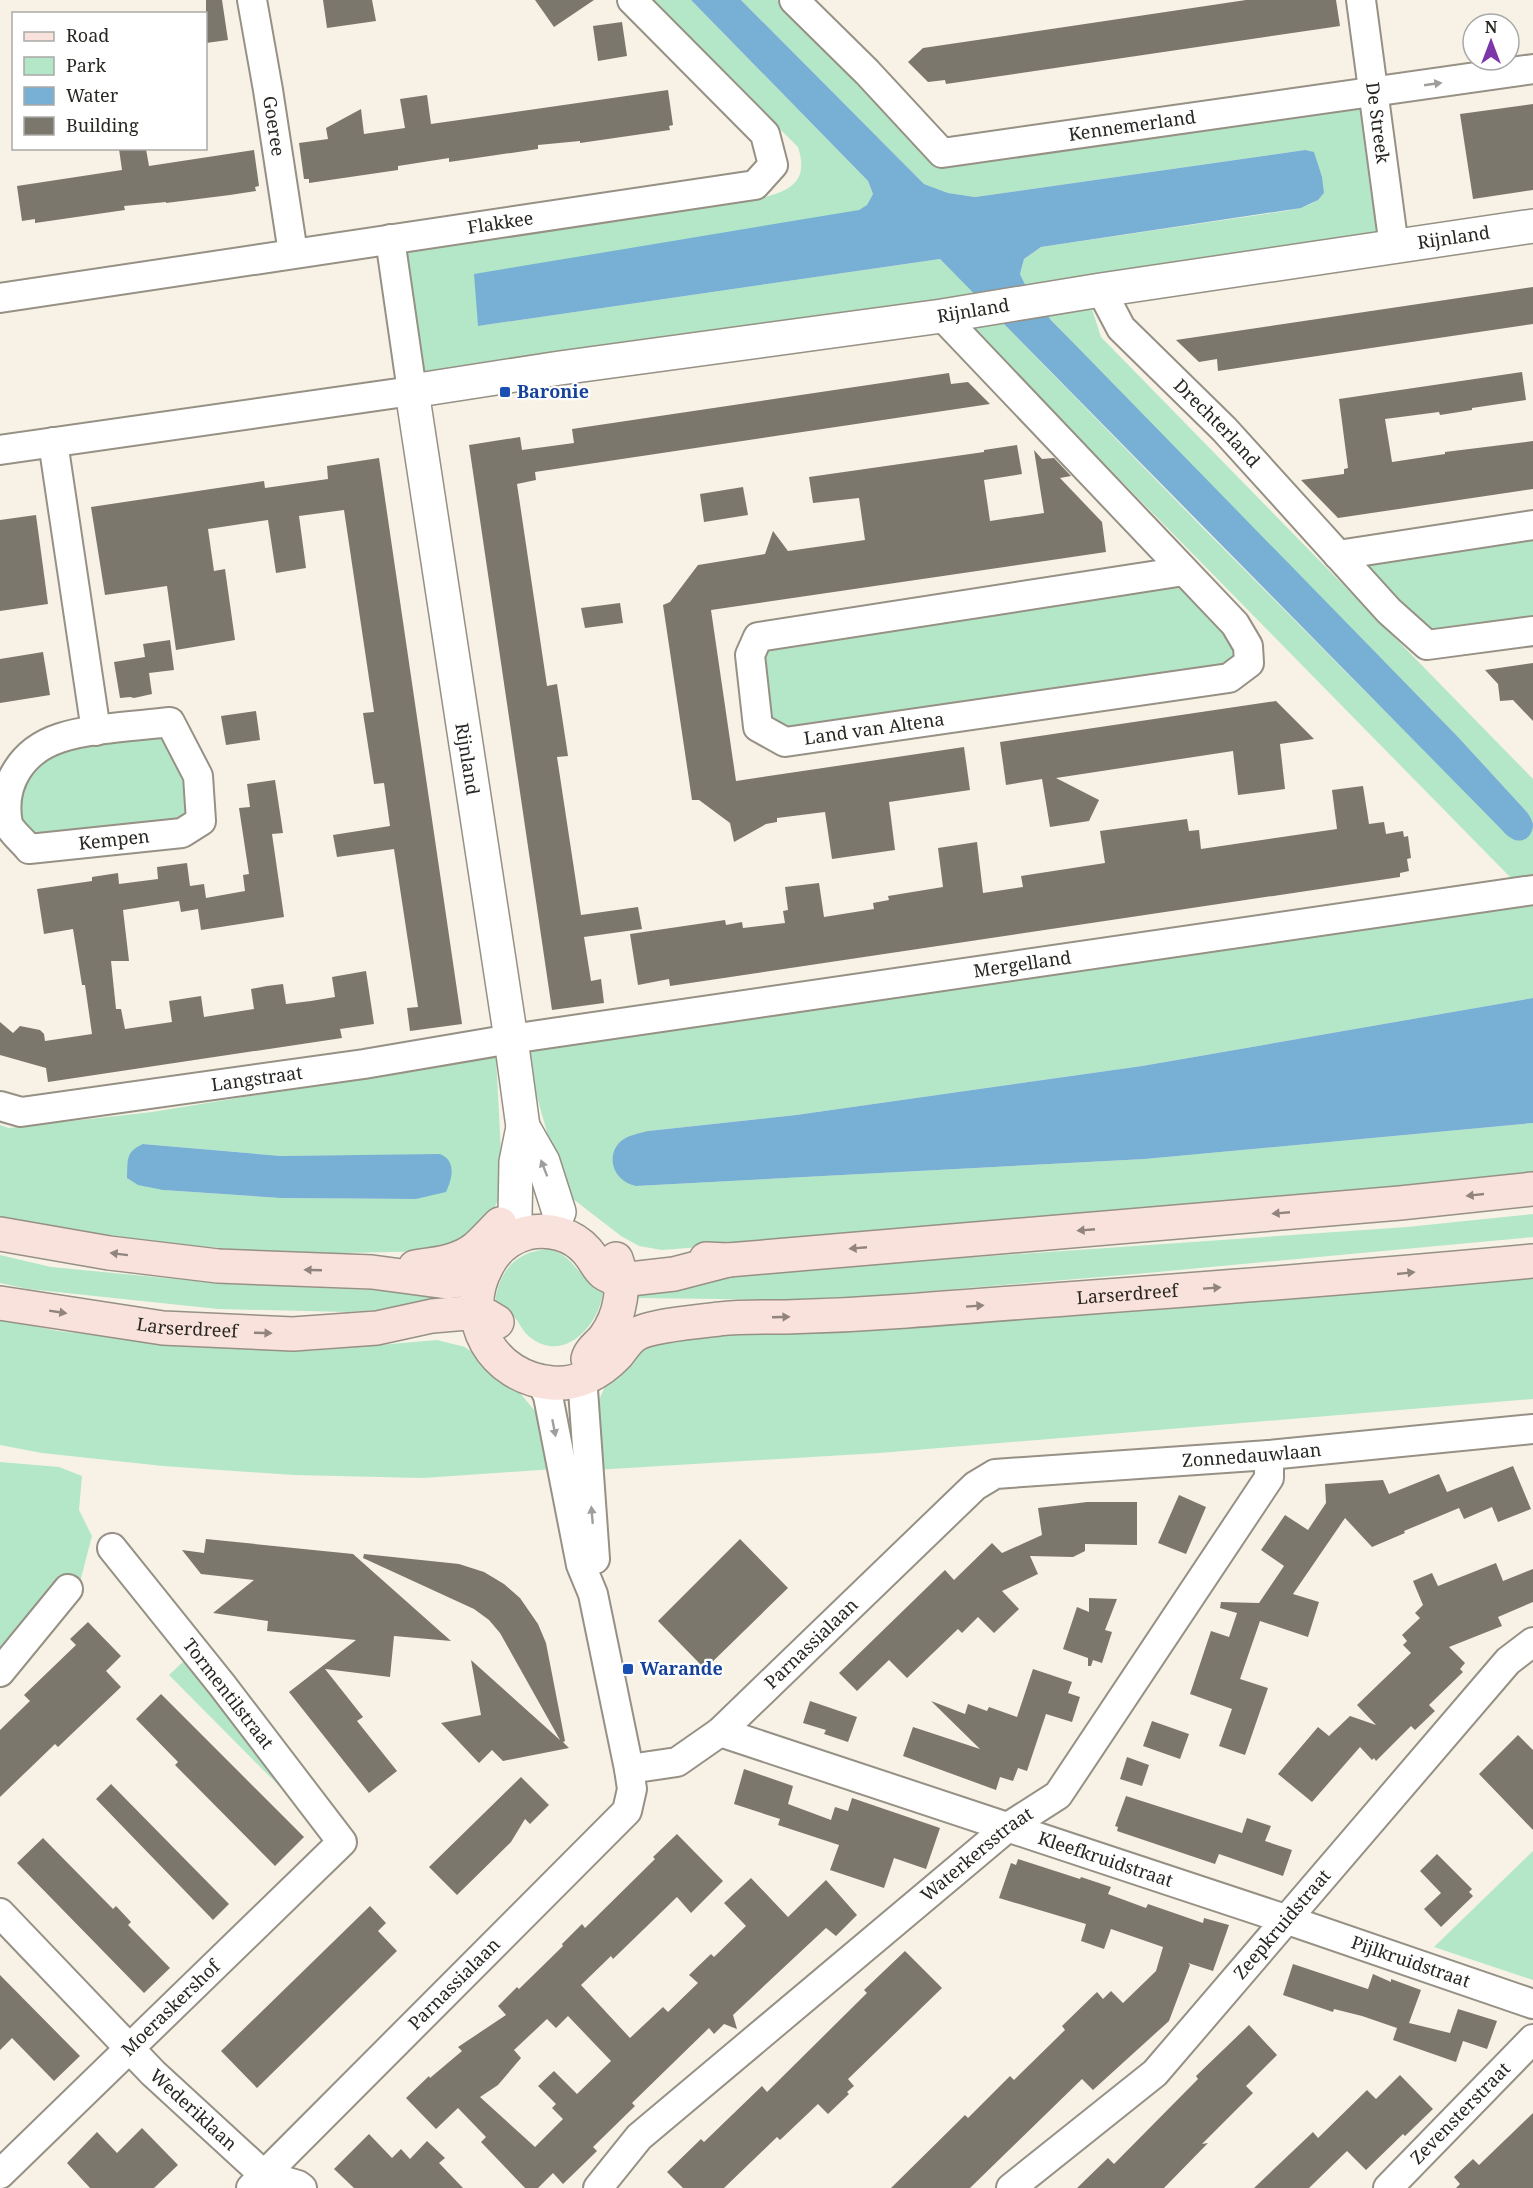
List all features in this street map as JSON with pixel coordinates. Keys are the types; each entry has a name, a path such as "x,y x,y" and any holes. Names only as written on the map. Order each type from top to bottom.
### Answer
{"main road":[{"path":"498,1242 532,1232 544,1231 566,1236 585,1249 598,1269 614,1278 625,1259 662,1257 728,1260 1400,1203 1533,1189"},
{"path":"0,1234 109,1253 218,1266 372,1272 447,1282 469,1279 498,1242 537,1211 559,1212 582,1221 595,1230 603,1238 618,1268 619,1334 608,1364 587,1366 563,1383 541,1382 512,1371 500,1361 490,1349 479,1324 478,1291 498,1242"},
{"name":"Larserdreef","path":"619,1334 636,1334 652,1328 722,1319 856,1315 1384,1275 1533,1261"},
{"name":"Larserdreef","path":"0,1303 163,1328 293,1334 377,1328 432,1316 479,1324"},
{"path":"479,1324 487,1316 497,1322 516,1347 534,1359 548,1364 576,1361 587,1366"}],"street":[{"name":"Goeree","path":"252,0 293,253"},
{"name":"Flakkee","path":"0,298 755,185 772,165 765,134 632,0"},
{"name":"Kennemerland","path":"794,0 867,72 942,153 1533,69"},
{"name":"De Streek","path":"1361,0 1394,247"},
{"name":"Rijnland","path":"412,392 560,368 942,315 1533,226"},
{"name":"Rijnland","path":"390,239 512,1039 523,1126 498,1242"},
{"name":"Drechterland","path":"1101,290 1121,328 1224,429 1389,611 1427,645 1533,631"},
{"name":"Land van Altena","path":"942,315 1235,624 1248,646 1249,663 1229,678 785,742 758,727 750,655 758,637 1184,571"},
{"path":"0,450 412,392"},
{"path":"53,442 96,731"},
{"path":"1338,555 1533,525"},
{"name":"Kempen","path":"170,722 198,776 201,820 182,833 29,849 8,825 1,799 9,772 25,755 60,738 96,731 170,722"},
{"name":"Mergelland","path":"512,1039 1533,890"},
{"name":"Langstraat","path":"0,1106 21,1112 364,1064 512,1039"},
{"name":"Rijnland","path":"523,1126 543,1162 559,1212"},
{"name":"Parnassialaan","path":"587,1366 583,1390 596,1561 593,1594"},
{"name":"Parnassialaan","path":"261,2184 627,1811 632,1789 629,1769 593,1594 581,1565 548,1396 541,1382"},
{"name":"Zonnedauwlaan","path":"975,1486 995,1474 1269,1455 1533,1429"},
{"name":"Waterkersstraat","path":"598,2188 639,2137 1008,1827 1058,1795 1269,1478 1269,1455"},
{"name":"Parnassialaan","path":"629,1769 677,1762 720,1732 975,1486"},
{"name":"Tormentilstraat","path":"112,1548 222,1685 342,1842"},
{"path":"0,1672 68,1589"},
{"name":"Zeepkruidstraat","path":"1011,2188 1155,2073 1508,1661 1533,1642"},
{"name":"Kleefkruidstraat","path":"720,1732 1288,1920"},
{"name":"Moeraskershof","path":"0,2174 342,1842"},
{"name":"Wederiklaan","path":"0,1913 261,2184 298,2185 302,2188"},
{"name":"Pijlkruidstraat","path":"1288,1920 1533,2004"},
{"name":"Zevensterstraat","path":"1388,2188 1533,2039"}],"green space":[{"path":"650,0 691,0 868,181 873,194 867,206 478,326 940,259 976,295 421,375 404,273 409,249 761,198 781,192 795,183 801,168 798,147"},
{"path":"741,0 777,0 919,144 1360,102 1379,234 1026,288 1020,274 1024,259 1041,247 1286,211 1312,203 1324,193 1305,150 975,197 948,193 924,184"},
{"path":"1090,303 1101,337 1533,779 1533,822 1526,811 1459,738 1115,388 1043,311"},
{"path":"998,318 1511,838 1533,822 1533,874 1511,878 966,323"},
{"path":"1533,531 1533,617 1428,631 1355,556"},
{"path":"1179,583 1264,670 1025,701 773,739 760,652 766,643"},
{"path":"173,728 184,789 184,820 36,837 24,828 16,800 37,755"},
{"path":"1533,898 1533,998 1142,1066 796,1115 648,1131 636,1186 1145,1159 1533,1123 1533,1175 1141,1213 662,1250 639,1246 621,1236 564,1192 524,1051 720,1020"},
{"path":"496,1056 503,1191 491,1214 474,1232 442,1251 293,1254 88,1237 0,1218 0,1125 9,1128 152,1112","holes":["144,1144 281,1156 440,1155 416,1199 280,1198 163,1190"]},
{"path":"1533,1214 1533,1237 823,1300 633,1298 634,1287 846,1266 1407,1227"},
{"path":"549,1249 566,1257 594,1286 603,1291 595,1316 588,1327 579,1337 556,1346 544,1345 531,1338 516,1319 495,1301 501,1280 512,1264 527,1254"},
{"path":"0,1255 51,1267 228,1284 463,1294 464,1304 348,1312 218,1309 28,1289 0,1283"},
{"path":"1533,1277 1533,1399 879,1453 594,1470 596,1407 607,1382 643,1343 670,1337 810,1332"},
{"path":"0,1319 58,1331 185,1345 309,1351 437,1340 465,1347 511,1382 539,1416 554,1469 423,1478 294,1475 163,1466 42,1453 0,1445"},
{"path":"0,1462 59,1467 82,1476 79,1510 92,1536 80,1582 0,1667"},
{"path":"187,1658 304,1811 169,1675"},
{"path":"1533,1851 1533,1980 1434,1947"}],"water":[{"path":"691,0 741,0 924,184 948,193 975,197 1305,150 1314,152 1322,177 1324,193 1318,200 1301,208 1041,247 1024,259 1020,274 1028,291 1051,320 1459,738 1526,811 1533,824 1529,836 1519,841 1505,833 940,259 478,326 474,274 859,210 867,205 873,194 868,181"},
{"path":"1533,998 1533,1123 1145,1159 636,1186 618,1176 613,1165 613,1153 619,1143 629,1136 648,1131 796,1115 1142,1066"},
{"path":"143,1144 281,1156 440,1154 449,1161 452,1171 446,1192 416,1199 280,1198 163,1190 138,1185 127,1178 130,1154"}],"building":[{"path":"206,0 222,0 228,40 207,43"},
{"path":"323,0 372,0 376,21 327,28"},
{"path":"535,0 594,0 554,27"},
{"path":"1246,0 1336,0 1340,26 946,84 945,80 928,82 908,62 923,48"},
{"path":"622,22 627,56 598,61 593,26"},
{"path":"668,90 673,125 669,126 670,130 580,143 580,141 538,145 538,149 449,162 449,158 398,166 398,170 309,183 309,179 304,179 299,143 328,139 326,128 361,109 364,134 405,128 400,99 427,95 431,124"},
{"path":"1533,104 1533,190 1473,199 1460,114"},
{"path":"119,150 146,150 149,166 254,150 259,186 255,187 256,191 230,195 124,206 125,210 35,223 35,219 22,221 17,186 122,170"},
{"path":"1533,287 1533,324 1218,371 1217,359 1199,362 1176,340"},
{"path":"1522,372 1526,400 1440,415 1439,412 1385,419 1392,462 1445,454 1445,452 1533,441 1533,489 1338,518 1301,480 1344,474 1344,469 1348,468 1339,399"},
{"path":"949,373 951,384 968,382 990,404 535,472 536,480 517,484 547,686 557,684 568,756 557,757 581,915 638,907 642,929 584,937 591,981 601,979 604,1003 552,1010 469,445 520,437 522,450 574,443 572,429"},
{"path":"1017,445 1022,474 984,480 990,521 1044,513 1034,450 1042,459 1054,458 1071,476 1060,478 1102,522 1106,552 711,610 736,781 964,747 970,790 889,802 895,850 832,859 825,812 777,818 777,822 766,824 734,842 730,823 699,800 692,800 663,605 670,602 698,565 765,554 773,531 788,551 865,540 859,498 813,503 809,477 984,452 984,450"},
{"path":"379,458 462,1024 410,1031 407,1008 418,1007 394,849 337,857 333,835 390,826 384,783 374,784 363,713 374,712 344,510 299,516 306,568 276,573 268,520 208,529 214,571 225,569 235,640 176,650 167,586 105,595 91,507 264,481 265,488 328,479 327,466"},
{"path":"743,487 748,515 704,522 700,494"},
{"path":"36,515 48,604 0,611 0,520"},
{"path":"620,603 623,623 585,628 581,608"},
{"path":"170,640 174,670 149,673 152,694 120,698 114,662 145,657 143,644"},
{"path":"43,652 50,695 0,703 0,659"},
{"path":"1533,663 1533,721 1513,700 1500,701 1498,684 1485,670"},
{"path":"1276,701 1314,739 1280,744 1285,789 1238,795 1233,751 1056,778 1099,800 1089,821 1050,827 1042,779 1006,785 1000,742"},
{"path":"256,711 260,740 226,745 221,716"},
{"path":"275,780 283,833 272,834 284,917 201,930 198,909 181,912 179,901 123,910 129,961 111,961 116,1009 121,1009 125,1029 172,1022 169,1001 201,996 204,1017 254,1009 251,989 267,986 283,984 286,1004 311,1001 335,997 332,977 366,971 374,1024 340,1029 342,1038 48,1082 46,1068 0,1055 0,1022 13,1033 20,1026 40,1030 44,1034 45,1041 92,1034 85,985 82,985 73,929 44,934 37,889 92,881 92,877 118,873 119,884 158,879 157,867 187,863 190,886 204,884 206,898 245,891 243,875 249,874 239,808 250,807 247,784"},
{"path":"1363,786 1369,824 1384,822 1386,834 1403,831 1404,837 1408,836 1411,858 1407,859 1409,871 1400,873 1400,877 670,986 669,979 638,985 630,934 725,920 726,925 742,922 743,928 785,923 783,911 788,910 785,887 819,883 824,917 874,909 873,903 889,900 888,896 943,887 938,848 977,842 983,893 1023,887 1021,876 1105,863 1100,831 1187,819 1189,831 1199,830 1201,849 1337,829 1332,790"},
{"path":"1513,1466 1531,1509 1498,1522 1492,1507 1464,1519 1459,1508 1372,1547 1345,1518 1293,1594 1319,1602 1308,1637 1260,1621 1240,1679 1268,1688 1245,1755 1219,1746 1232,1709 1190,1694 1211,1631 1229,1637 1237,1613 1220,1608 1221,1602 1259,1603 1284,1566 1261,1550 1285,1515 1308,1530 1326,1503 1325,1484 1383,1480 1389,1494 1439,1474 1447,1492"},
{"path":"1179,1495 1206,1507 1186,1554 1158,1543"},
{"path":"1087,1502 1137,1502 1137,1545 1085,1544 1085,1551 1073,1557 1030,1556 1038,1574 1002,1591 1019,1609 994,1633 978,1617 962,1633 958,1629 907,1678 889,1660 857,1691 839,1673 945,1570 954,1580 992,1543 1002,1553 1042,1535 1038,1508"},
{"path":"206,1539 353,1554 451,1641 394,1636 390,1677 325,1669 363,1717 357,1721 397,1771 369,1793 289,1692 356,1640 267,1631 268,1621 213,1613 254,1580 201,1574 182,1550 204,1553"},
{"path":"740,1539 788,1588 705,1669 658,1621"},
{"path":"364,1554 459,1564 484,1572 504,1584 520,1598 538,1624 546,1643 565,1741 563,1742 569,1748 503,1761 492,1750 479,1763 441,1723 481,1715 471,1660 560,1740 500,1633 489,1620 474,1609 363,1558"},
{"path":"1496,1563 1503,1581 1533,1569 1533,1602 1498,1617 1502,1626 1449,1647 1465,1663 1460,1669 1463,1672 1429,1705 1435,1711 1415,1730 1411,1726 1376,1761 1374,1758 1372,1760 1360,1747 1312,1802 1278,1774 1318,1727 1329,1736 1350,1716 1376,1725 1357,1705 1411,1653 1403,1645 1407,1641 1402,1635 1420,1618 1415,1613 1423,1605 1413,1581 1432,1573 1438,1586"},
{"path":"1089,1598 1117,1599 1105,1630 1112,1632 1102,1663 1093,1660 1091,1666 1088,1666 1088,1658 1063,1649 1077,1607 1089,1612"},
{"path":"88,1622 121,1656 106,1671 121,1687 58,1747 55,1744 0,1797 0,1730 30,1701 24,1695 76,1645 70,1639"},
{"path":"1033,1669 1072,1682 1068,1693 1080,1697 1072,1722 1046,1714 1027,1771 1018,1768 1013,1781 1000,1777 996,1790 903,1756 913,1727 980,1749 931,1701 965,1714 968,1704 987,1711 989,1707 1017,1717"},
{"path":"161,1694 304,1837 275,1866 175,1765 178,1762 136,1719"},
{"path":"810,1701 857,1717 848,1742 824,1734 826,1730 803,1723"},
{"path":"1152,1721 1189,1734 1180,1759 1143,1746"},
{"path":"1518,1735 1533,1750 1533,1830 1479,1774"},
{"path":"1127,1757 1149,1765 1142,1786 1120,1779"},
{"path":"744,1769 793,1786 788,1804 831,1820 835,1807 848,1811 852,1798 940,1828 926,1869 894,1858 884,1888 830,1870 839,1845 778,1825 780,1819 734,1804"},
{"path":"521,1777 549,1805 530,1824 525,1819 511,1842 457,1895 429,1867"},
{"path":"111,1784 229,1904 213,1920 96,1799"},
{"path":"1126,1796 1242,1833 1247,1818 1271,1826 1265,1841 1292,1850 1283,1876 1219,1854 1215,1864 1117,1831 1118,1827 1115,1826"},
{"path":"677,1834 723,1881 691,1913 677,1897 613,1959 611,1956 581,1985 630,2038 663,2007 668,2012 698,1983 689,1975 711,1954 714,1957 746,1926 724,1903 751,1878 788,1917 826,1880 857,1915 836,1936 826,1928 733,2015 737,2029 724,2024 714,2034 709,2028 632,2103 635,2106 593,2147 597,2151 563,2184 553,2173 538,2188 525,2188 481,2142 486,2137 458,2108 436,2129 406,2098 429,2076 430,2078 462,2051 458,2047 506,2015 498,2006 517,1987 519,1989 582,1924 585,1928 655,1859 653,1857","holes":["568,2016 611,2061 577,2094 554,2071 538,2086 556,2104 552,2108 563,2119 535,2147 480,2097 498,2085 521,2058 514,2050 547,2019 556,2028"]},
{"path":"43,1838 113,1909 116,1906 131,1922 128,1925 170,1968 144,1993 17,1863"},
{"path":"1437,1854 1472,1889 1469,1892 1473,1896 1441,1927 1424,1909 1441,1893 1420,1871"},
{"path":"1018,1859 1111,1887 1108,1894 1146,1908 1148,1904 1203,1923 1204,1918 1229,1925 1213,1971 1188,1963 1190,1965 1169,2021 1093,2090 1082,2079 970,2188 891,2188 965,2115 968,2118 1010,2076 1014,2080 1065,2030 1062,2026 1097,1992 1103,1999 1111,1991 1123,2003 1156,1971 1163,1947 1111,1929 1104,1949 1081,1941 1086,1924 999,1898 1011,1863 1016,1865"},
{"path":"370,1906 386,1923 378,1931 397,1951 257,2088 221,2051"},
{"path":"905,1951 942,1988 848,2079 854,2086 828,2114 818,2104 780,2140 777,2137 724,2188 683,2188 667,2172 701,2139 704,2142 762,2086 767,2092 867,1993 864,1990"},
{"path":"1293,1964 1368,1989 1373,1974 1391,1982 1391,1979 1421,1990 1409,2023 1450,2033 1458,2009 1497,2021 1487,2049 1463,2041 1456,2062 1393,2040 1397,2028 1334,2009 1333,2012 1283,1995"},
{"path":"0,1975 80,2056 54,2081 12,2038 0,2050"},
{"path":"1249,2025 1277,2055 1246,2086 1253,2093 1202,2144 1208,2143 1164,2188 1077,2188 1108,2158 1114,2164 1198,2079 1196,2076"},
{"path":"1400,2075 1433,2109 1366,2170 1347,2151 1309,2188 1254,2188 1313,2132 1318,2138 1367,2090 1376,2099"},
{"path":"1533,2113 1533,2188 1456,2188 1460,2184 1454,2177 1473,2159 1479,2165"},
{"path":"142,2128 178,2165 154,2188 90,2188 67,2163 97,2132 117,2153"},
{"path":"369,2134 392,2158 401,2149 410,2159 427,2141 445,2158 439,2163 463,2188 354,2188 334,2169"}],"place":[{"name":"Baronie","path":"505,392"},
{"name":"Warande","path":"628,1669"}]}
